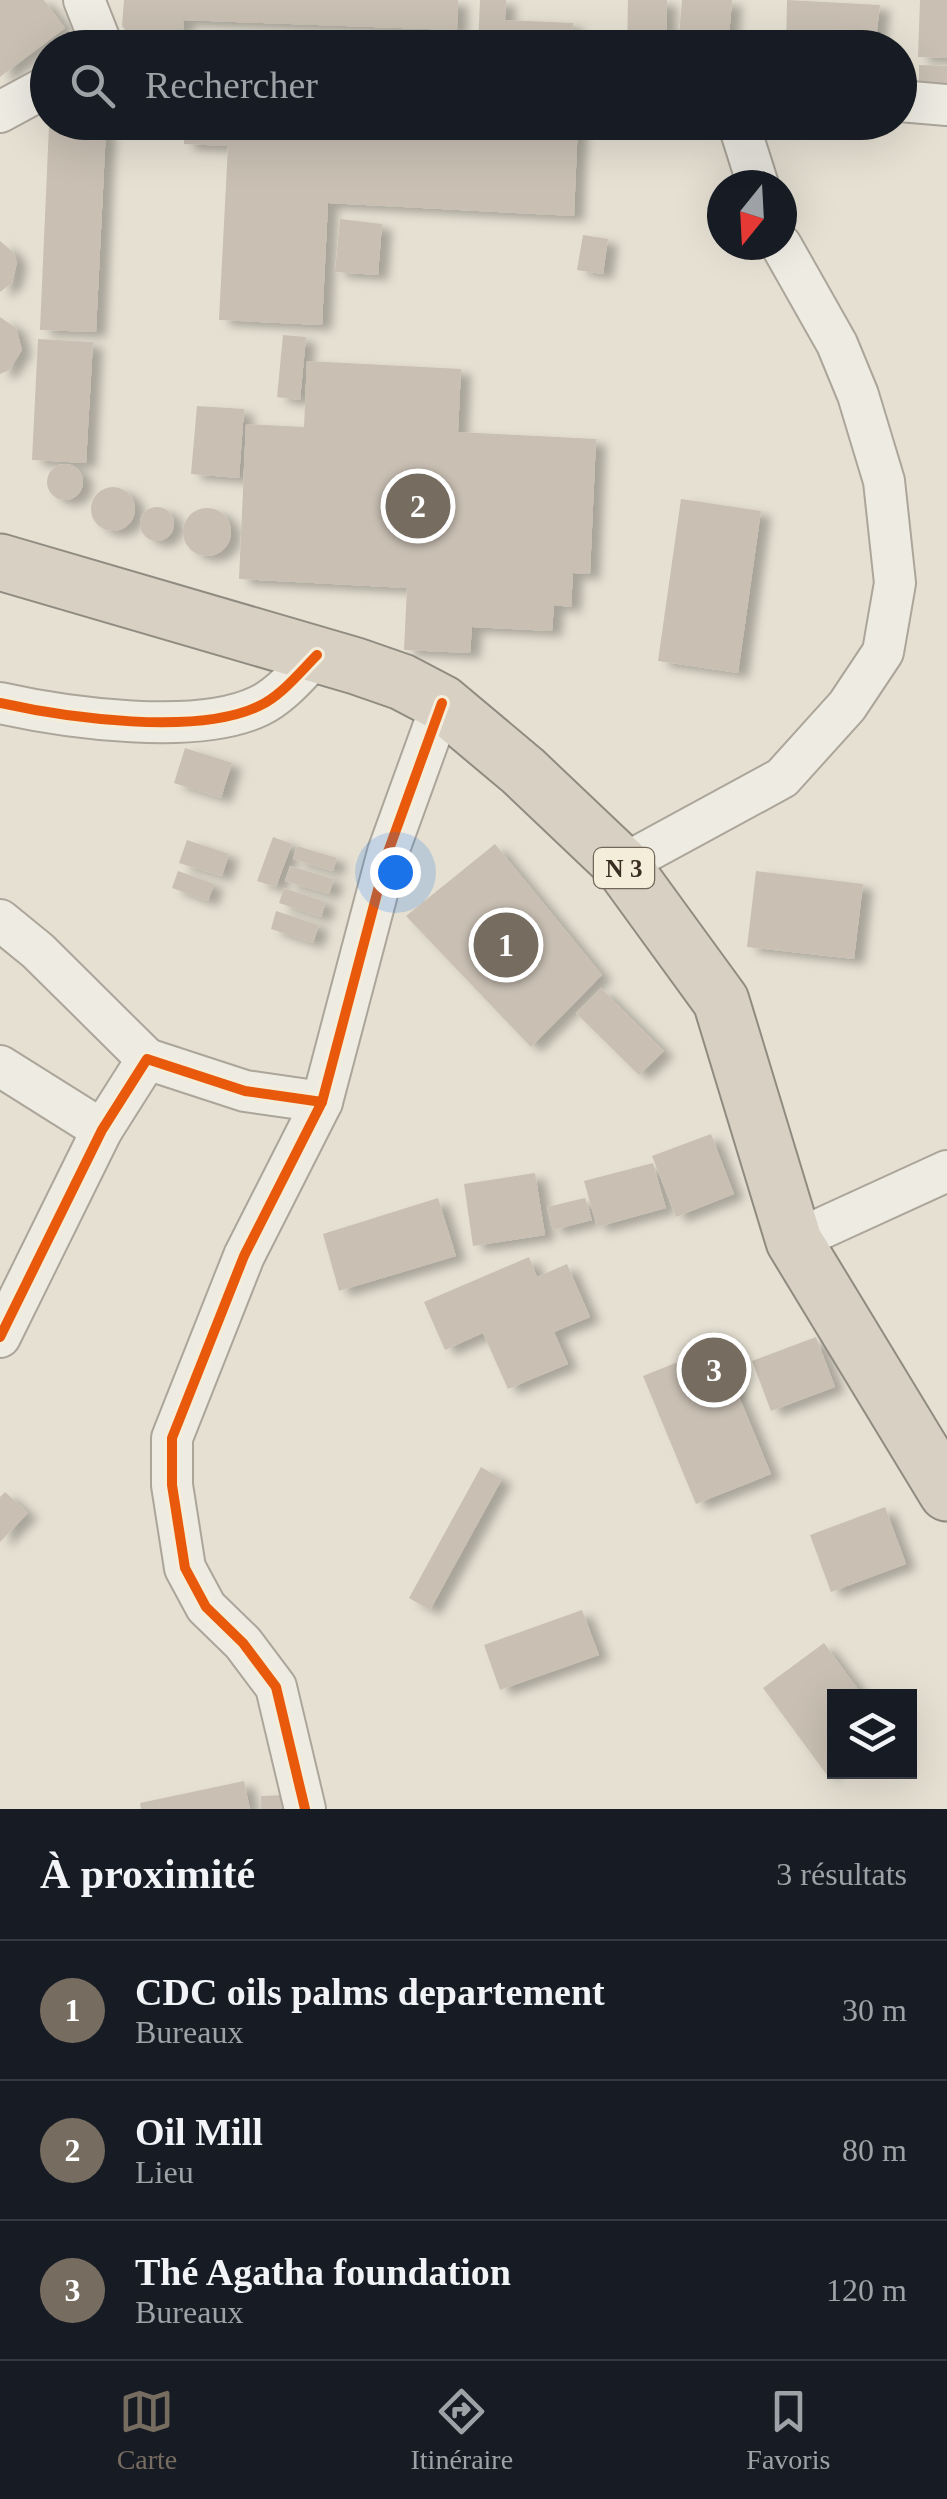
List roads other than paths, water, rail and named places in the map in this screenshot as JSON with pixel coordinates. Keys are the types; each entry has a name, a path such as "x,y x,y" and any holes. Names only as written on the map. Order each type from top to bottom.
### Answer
{"highway":[{"name":"N 3","path":"0,562 402,682 442,703 523,771 622,865 721,1001 794,1242 947,1493"}],"street":[{"path":"84,0 96,30"},
{"path":"0,112 30,96"},
{"path":"917,103 947,104"},
{"path":"744,140 753,170"},
{"path":"622,865 782,778 847,706 883,652 895,583 884,481 837,344 789,260"},
{"path":"0,703 125,720 218,718 264,704 317,655"},
{"path":"304,1809 276,1688 243,1643 206,1607 185,1568 172,1485 172,1438 244,1256 322,1102 388,852 442,703"},
{"path":"0,920 38,951 147,1059 245,1091 322,1102"},
{"path":"0,1336 102,1130 147,1059"},
{"path":"0,1066 102,1130"},
{"path":"794,1242 947,1171"}],"place":[{"name":"Oil Mill","path":"418,506"},
{"name":"CDC oils palms departement","path":"506,945"},
{"name":"Thé Agatha foundation","path":"714,1370"}]}
